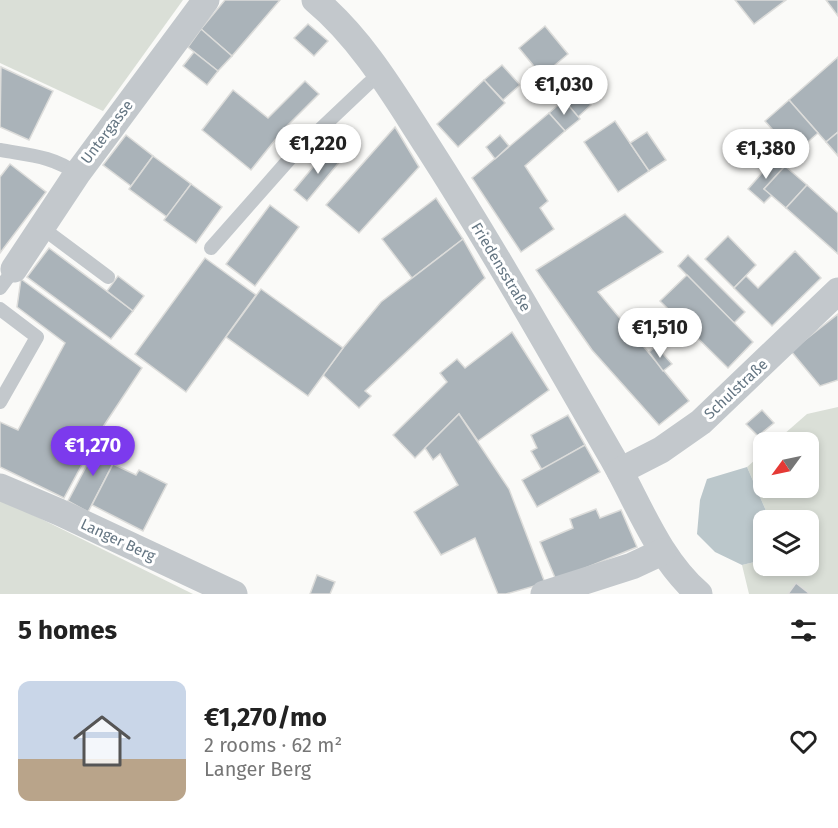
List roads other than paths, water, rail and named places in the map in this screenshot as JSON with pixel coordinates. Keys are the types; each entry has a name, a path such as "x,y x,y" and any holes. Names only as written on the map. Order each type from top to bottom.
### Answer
{"street":[{"name":"Untergasse","path":"7,278 77,174 206,0"},
{"name":"Friedensstraße","path":"315,0 357,42 381,74 453,186 620,471 662,552 681,579 699,594"},
{"name":"Schulstraße","path":"620,471 660,450 701,422 838,291"},
{"name":"Langer Berg","path":"0,487 234,594"},
{"path":"544,594 632,566 662,552"}],"lane":[{"path":"211,248 293,155 381,74"},
{"path":"0,150 50,158 64,164 77,174"},
{"path":"41,227 108,277"},
{"path":"0,309 37,337 0,402"}]}
